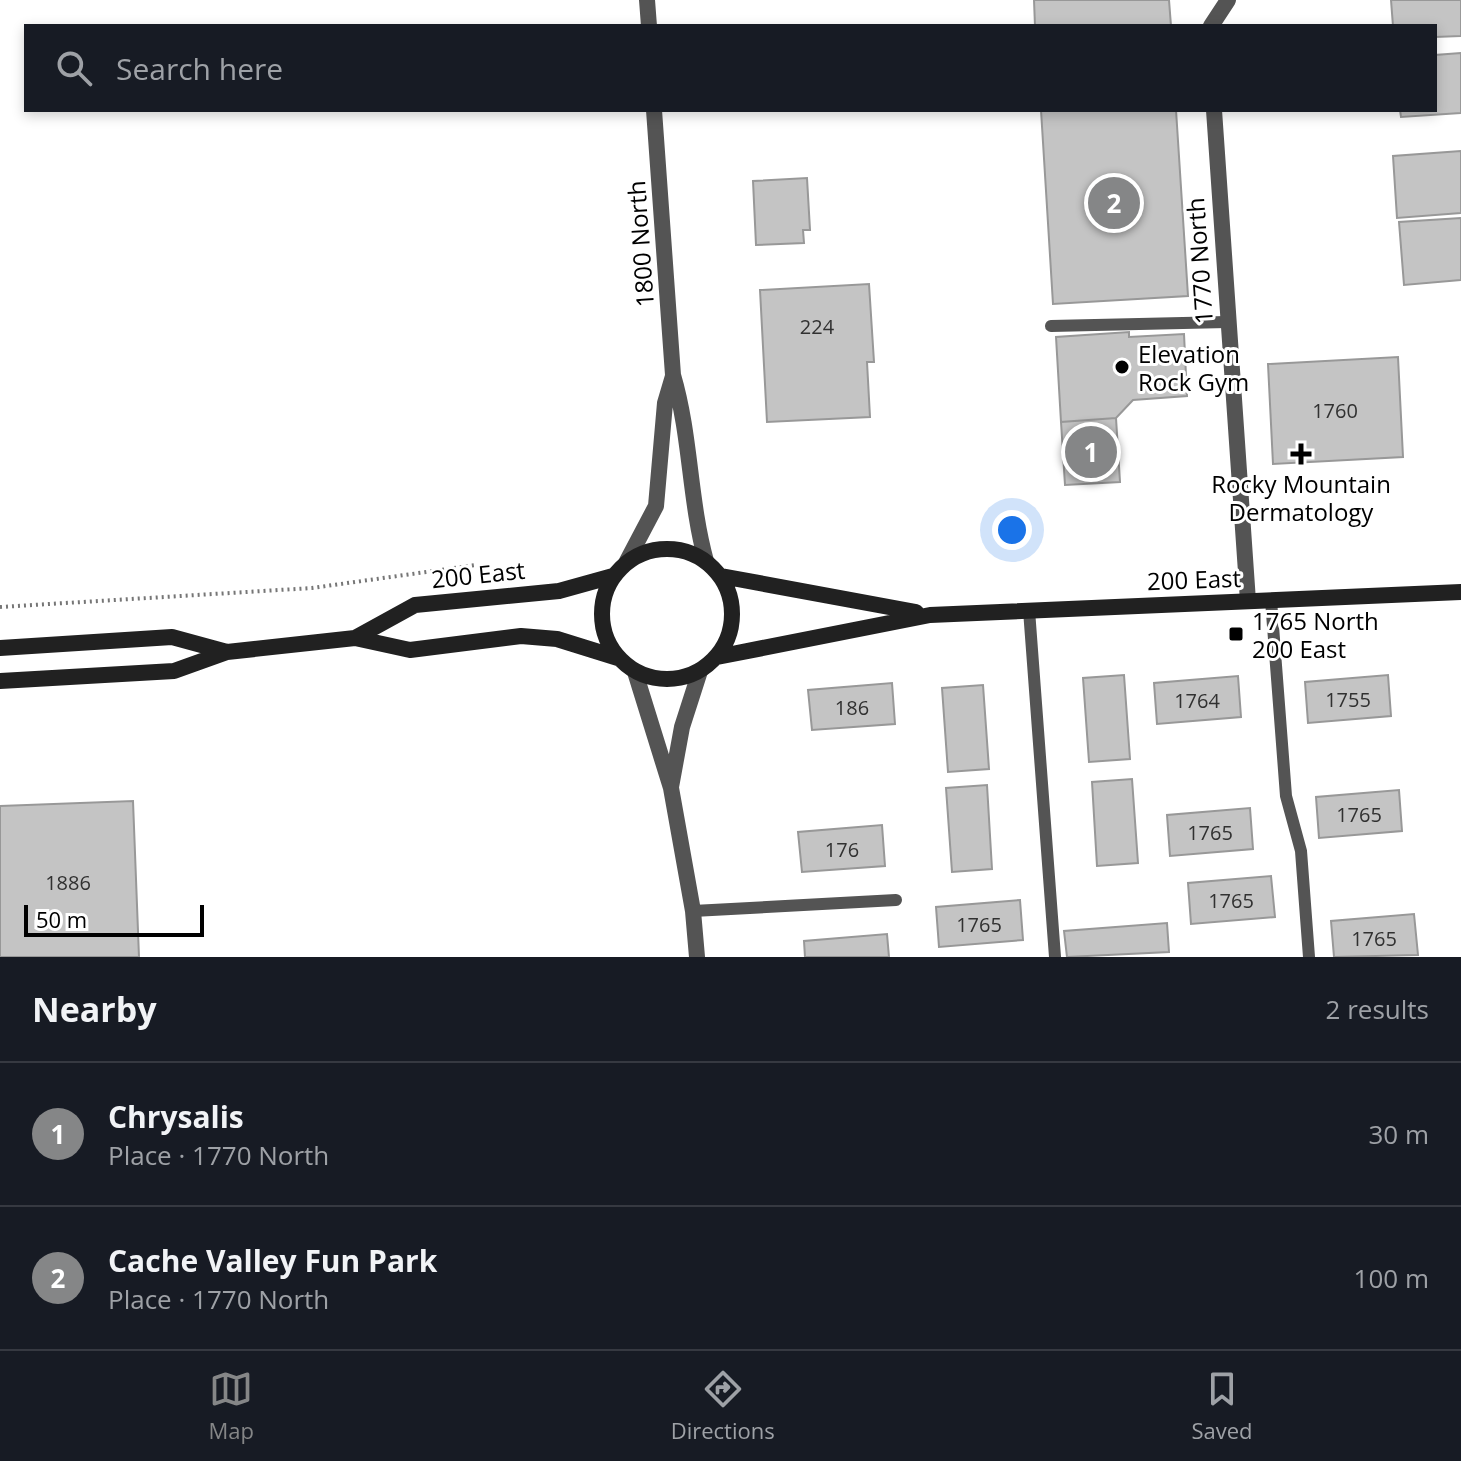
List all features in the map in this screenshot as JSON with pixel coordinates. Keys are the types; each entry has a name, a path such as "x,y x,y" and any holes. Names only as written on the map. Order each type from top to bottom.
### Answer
{"main road":[{"path":"666,548 688,551 706,561 721,576 730,594 733,615 729,638 717,657 700,671 679,679 656,679 635,672 618,658 606,638 601,616 604,595 613,576 627,561 646,551 666,548"},
{"name":"200 East","path":"355,638 415,605 559,591 613,576"},
{"name":"200 East","path":"721,576 930,615"},
{"name":"200 East","path":"717,657 930,615 1461,592"},
{"name":"200 East","path":"0,681 174,671 227,652 355,638 410,650 521,636 557,639 618,658"},
{"name":"200 East","path":"0,648 172,637 227,652"}],"street":[{"path":"647,0 649,24"},
{"path":"1212,24 1228,0"},
{"name":"1800 North","path":"654,112 673,375 685,417 694,518 706,561"},
{"name":"1770 North","path":"1214,112 1248,601"},
{"name":"1800 North","path":"627,561 656,506 665,403 673,375"},
{"path":"671,788 682,727 700,671"},
{"path":"635,672 671,788 693,911 697,957"}],"lane":[{"path":"1051,326 1227,322"},
{"path":"1271,600 1286,796 1301,851 1309,957"},
{"path":"1029,610 1055,957"},
{"path":"693,911 896,900"}],"path":[{"path":"0,607 312,588 476,565"}],"building":[{"path":"1034,0 1169,0 1171,24 1035,24"},
{"path":"1391,0 1461,0 1461,36 1437,37 1437,24 1393,24"},
{"path":"1461,53 1461,113 1401,117 1400,112 1437,112 1437,55"},
{"path":"1041,112 1176,112 1188,296 1053,304"},
{"path":"1461,151 1461,213 1397,218 1393,156"},
{"path":"807,178 810,230 803,230 804,243 756,245 753,181"},
{"path":"1461,218 1461,280 1404,285 1399,222"},
{"path":"869,284 874,362 867,362 870,417 767,422 760,290"},
{"name":"Elevation Rock Gym","path":"1129,332 1129,337 1184,334 1187,396 1133,400 1116,418 1061,422 1056,337"},
{"path":"1398,357 1403,457 1273,464 1268,364"},
{"path":"1116,418 1120,482 1065,485 1061,422"},
{"path":"1124,675 1130,759 1089,762 1083,678"},
{"path":"1388,675 1391,716 1308,723 1305,682"},
{"path":"1238,676 1241,717 1157,724 1154,683"},
{"path":"892,683 895,724 812,730 808,690"},
{"path":"983,685 989,769 948,772 942,688"},
{"path":"1132,779 1138,863 1097,866 1092,782"},
{"path":"987,785 992,869 952,872 946,788"},
{"path":"1399,790 1402,831 1319,838 1316,797"},
{"path":"133,801 139,957 0,957 0,806"},
{"path":"1250,808 1253,849 1170,856 1167,815"},
{"path":"882,825 885,866 802,872 798,832"},
{"path":"1271,876 1275,917 1191,924 1188,883"},
{"path":"1020,900 1023,940 939,947 936,907"},
{"path":"1414,914 1418,955 1334,957 1331,921"},
{"path":"1167,923 1169,952 1067,957 1064,931"},
{"path":"887,934 889,957 805,957 804,941"}],"place":[{"name":"Cache Valley Fun Park","path":"1114,203"},
{"name":"Elevation Rock Gym","path":"1122,367"},
{"name":"Chrysalis","path":"1091,452"},
{"name":"Rocky Mountain Dermatology","path":"1301,454"},
{"name":"1765 North 200 East","path":"1236,634"}]}
